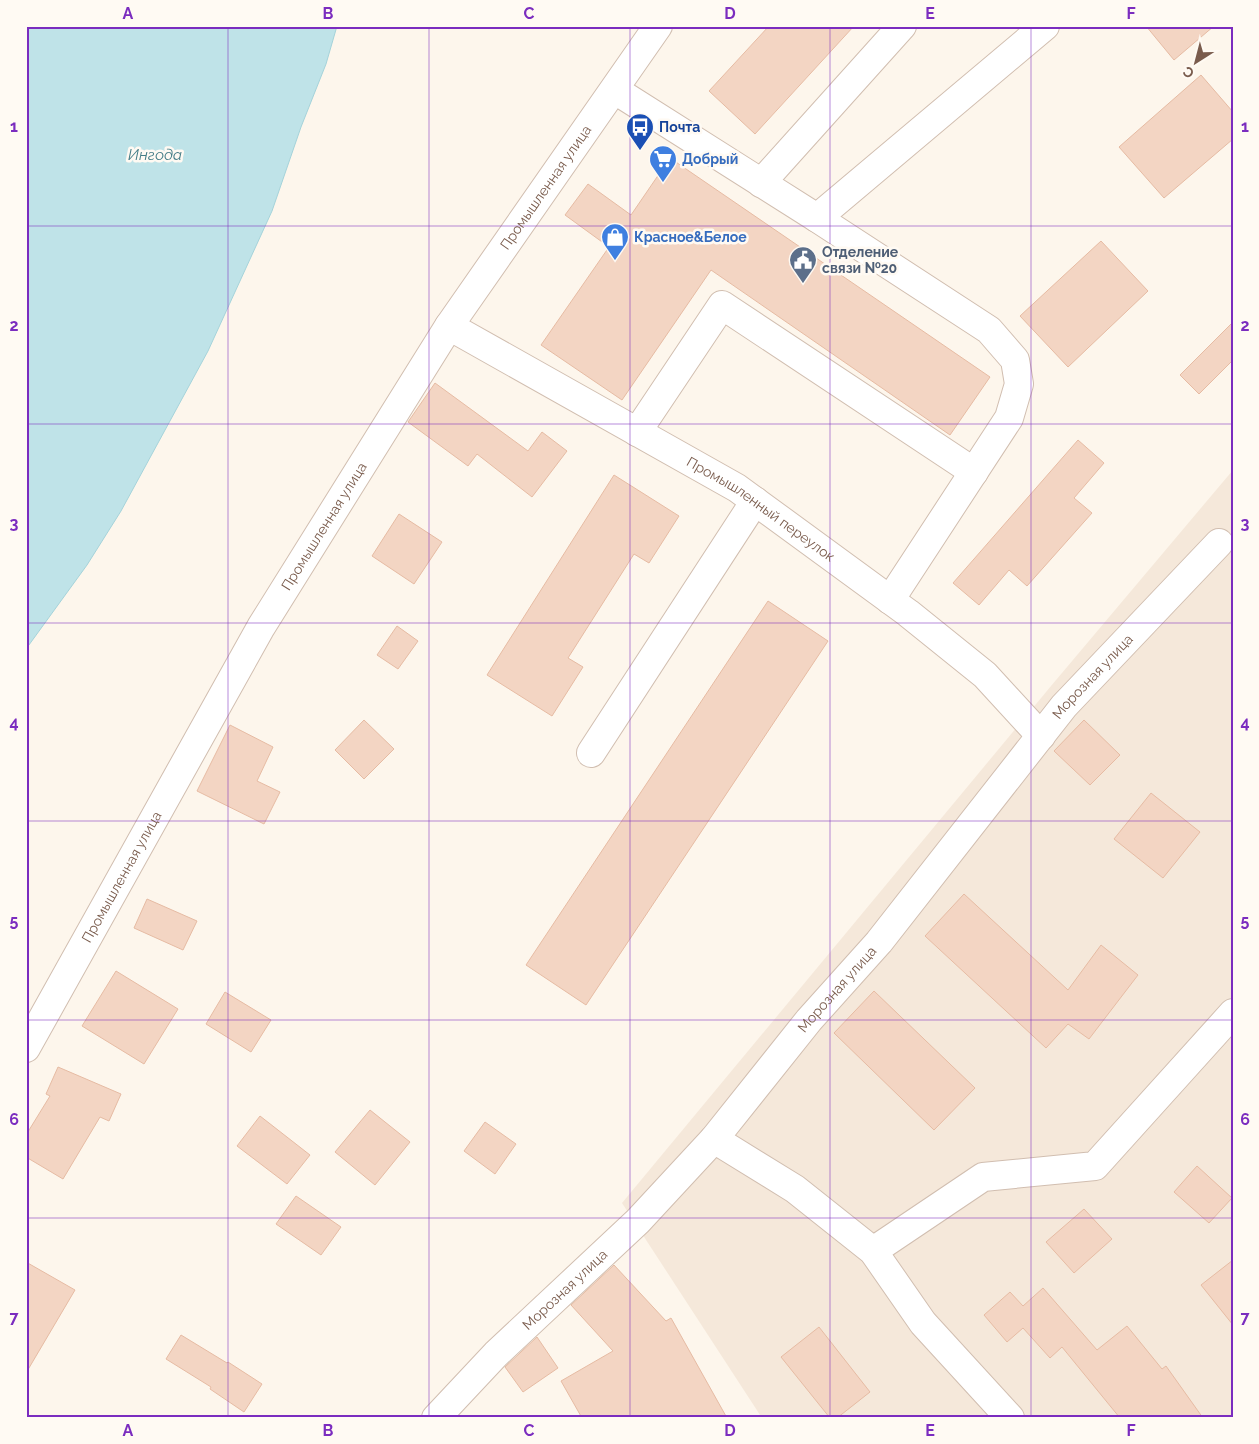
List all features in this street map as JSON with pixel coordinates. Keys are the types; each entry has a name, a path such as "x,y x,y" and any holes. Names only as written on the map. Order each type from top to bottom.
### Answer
{"street":[{"name":"Промышленная улица","path":"26,1048 261,627 449,326 658,26"},
{"path":"761,183 902,26"},
{"path":"817,218 1027,32"},
{"path":"615,90 989,330 1015,360 1019,384 1009,418 890,600"},
{"path":"637,432 722,305 974,472"},
{"name":"Промышленный переулок","path":"449,326 736,488 890,600 985,675 1041,736"},
{"path":"591,754 754,501"},
{"name":"Морозная улица","path":"436,1418 496,1354 638,1221 714,1140 809,1020 879,942 1064,706 1219,543"},
{"path":"873,1251 983,1177 1095,1166 1233,1013"},
{"path":"714,1140 795,1189 873,1251 923,1323 1010,1418"}],"shaded area":[{"path":"1233,470 1233,1418 762,1418 622,1203"}],"water":[{"name":"Ингода","path":"26,26 337,26 326,64 301,127 272,211 208,351 121,511 87,565 26,649"}],"building":[{"path":"769,26 854,26 755,134 709,91"},
{"path":"1146,26 1214,26 1174,60"},
{"path":"1201,75 1233,112 1233,139 1164,198 1119,147"},
{"path":"670,158 990,377 950,435 711,270 622,400 541,345 609,247 565,215 588,184 631,215"},
{"path":"1101,241 1148,291 1068,367 1020,316"},
{"path":"1233,322 1233,360 1199,394 1180,375"},
{"path":"435,383 528,451 542,432 567,451 532,497 477,454 468,466 408,422"},
{"path":"1078,440 1104,463 1074,498 1092,513 1027,586 1009,570 979,605 953,583"},
{"path":"614,475 679,516 649,563 634,554 568,658 583,667 552,716 487,675"},
{"path":"399,514 442,542 414,584 372,556"},
{"path":"768,601 828,641 586,1005 526,965"},
{"path":"397,626 418,641 398,669 377,655"},
{"path":"364,720 394,749 364,779 335,750"},
{"path":"1084,720 1120,755 1090,785 1054,751"},
{"path":"230,725 273,747 257,781 280,792 264,824 197,791"},
{"path":"1151,793 1200,832 1163,878 1114,839"},
{"path":"964,894 1068,990 1101,945 1138,975 1089,1039 1068,1024 1046,1048 925,936"},
{"path":"147,899 197,921 183,950 134,928"},
{"path":"116,971 178,1009 144,1064 82,1026"},
{"path":"874,991 975,1088 934,1130 834,1033"},
{"path":"225,992 271,1020 251,1052 206,1024"},
{"path":"58,1067 121,1094 109,1121 100,1117 63,1179 26,1157 26,1135 50,1096 46,1094"},
{"path":"370,1110 410,1142 375,1185 335,1152"},
{"path":"260,1116 310,1155 287,1184 237,1146"},
{"path":"485,1122 516,1144 495,1174 464,1151"},
{"path":"1197,1166 1232,1198 1209,1223 1174,1192"},
{"path":"296,1196 341,1227 321,1255 276,1224"},
{"path":"1084,1209 1112,1239 1074,1273 1046,1242"},
{"path":"1233,1260 1233,1325 1201,1285"},
{"path":"26,1262 75,1290 26,1373"},
{"path":"614,1265 666,1321 671,1318 727,1418 582,1418 561,1381 613,1351 571,1305"},
{"path":"1043,1288 1097,1350 1127,1326 1162,1369 1166,1366 1203,1418 1120,1418 1062,1347 1050,1358 1023,1328 1007,1342 984,1315 1010,1292 1023,1306"},
{"path":"819,1327 870,1392 837,1418 830,1418 781,1357"},
{"path":"181,1335 262,1384 244,1412 210,1389 211,1387 166,1359"},
{"path":"537,1337 558,1368 523,1392 505,1367"}],"place":[{"name":"Почта","path":"640,151"},
{"name":"Добрый","path":"663,183"},
{"name":"Красное&Белое","path":"615,261"},
{"name":"Отделение связи №20","path":"803,284"}]}
